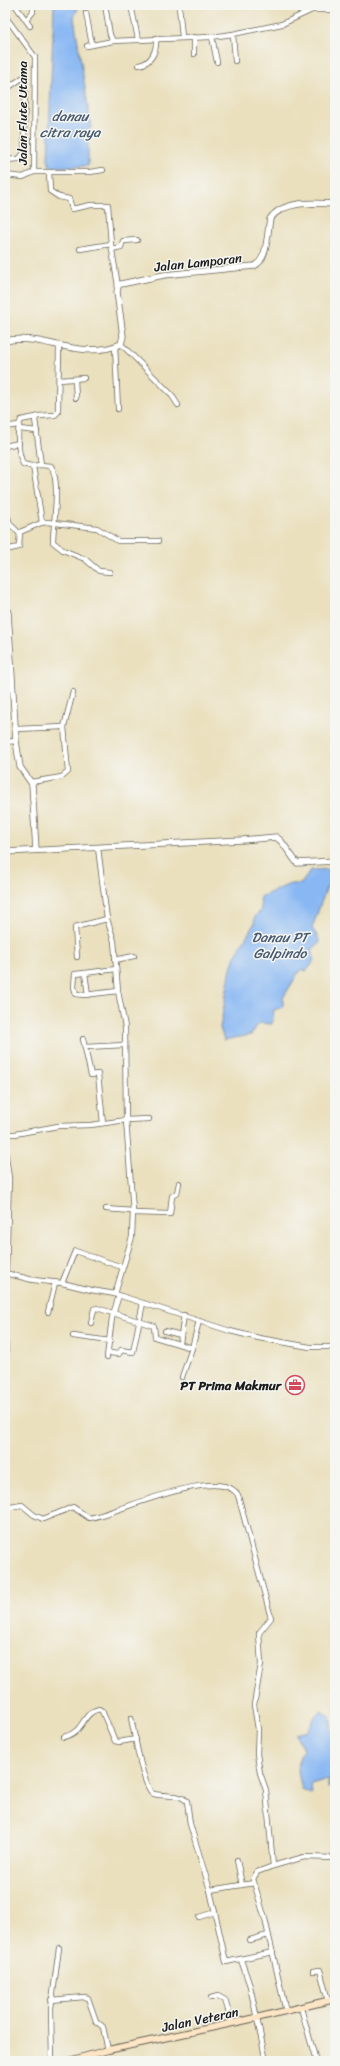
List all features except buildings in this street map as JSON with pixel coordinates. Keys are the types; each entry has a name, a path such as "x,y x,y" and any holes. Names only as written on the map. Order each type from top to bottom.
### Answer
{"main road":[{"name":"Jalan Veteran","path":"69,2061 108,2050 286,2012 332,2000"}],"street":[{"path":"15,5 30,26"},
{"path":"26,20 33,12 33,5"},
{"path":"105,5 110,35 113,41"},
{"path":"131,5 138,39"},
{"path":"179,6 182,37"},
{"path":"86,14 89,46 113,41 156,38 212,37 233,34 282,24 312,10 335,10"},
{"name":"Jalan Flute Utama","path":"5,16 35,57 34,172"},
{"path":"233,34 235,61"},
{"path":"194,37 194,54"},
{"path":"212,37 217,62"},
{"path":"139,65 146,63 153,56 156,38"},
{"path":"5,90 25,76 24,154 19,159 5,160"},
{"path":"5,175 23,177 34,172 90,172 103,170"},
{"path":"50,172 50,191 59,197 70,199 72,209 91,205 108,205 111,246 118,286 117,292 123,336 121,344"},
{"name":"Jalan Lamporan","path":"118,286 124,283 164,275 254,266 259,264 263,258 270,219 273,215 288,207 335,204"},
{"path":"80,249 111,246 121,247 123,242 136,240"},
{"path":"5,341 23,338 59,346 100,350 121,344"},
{"path":"121,344 171,394 178,405"},
{"path":"59,346 60,380 57,413 23,418 19,427 21,462 33,466 47,464 52,467 56,503 53,539 55,545 85,559 99,571 110,572"},
{"path":"115,346 118,409"},
{"path":"60,380 84,378"},
{"path":"75,379 76,398"},
{"path":"36,417 41,465"},
{"path":"5,427 19,427 37,431"},
{"path":"5,446 19,443"},
{"path":"33,466 42,522"},
{"path":"5,508 10,524 18,533 19,547 5,550"},
{"path":"18,533 42,522 97,528 118,541 158,541"},
{"path":"5,600 8,613 16,741 20,767 31,782 36,850"},
{"path":"31,782 62,777 68,772 64,727 73,692"},
{"path":"16,729 64,727"},
{"path":"5,742 16,741"},
{"path":"5,852 276,837 281,841 297,863 335,861"},
{"path":"98,848 107,919 114,941 118,990 125,1027 126,1120 133,1212 132,1237 122,1267 113,1314 108,1355 119,1354 121,1350 133,1352 143,1303"},
{"path":"77,957 75,927 107,919"},
{"path":"115,960 134,956"},
{"path":"116,969 76,974 75,991 80,995 118,990"},
{"path":"85,973 88,994"},
{"path":"83,1039 91,1075 98,1074 103,1123"},
{"path":"85,1047 125,1045"},
{"path":"5,1134 58,1126 149,1119"},
{"path":"5,1150 9,1178 6,1273 32,1280 62,1283 117,1294 230,1331 274,1341 310,1347 335,1347"},
{"path":"106,1209 170,1214 172,1196 177,1193 179,1183"},
{"path":"62,1283 75,1251 122,1267"},
{"path":"48,1312 55,1283"},
{"path":"91,1323 95,1308 154,1326 155,1336 192,1348"},
{"path":"180,1343 180,1334 184,1315"},
{"path":"182,1377 199,1321"},
{"path":"165,1332 180,1334"},
{"path":"5,1336 6,1356"},
{"path":"73,1336 110,1341"},
{"path":"5,1508 22,1505 38,1518 44,1518 74,1507 89,1518 166,1493 190,1488 211,1485 234,1489 238,1495 246,1521 270,1618 259,1633 261,1664 254,1705 258,1729 258,1759 266,1790 273,1866"},
{"path":"64,1737 76,1732 89,1713 99,1709 103,1713 115,1741 119,1742 136,1739"},
{"path":"131,1718 142,1769 150,1791 155,1794 183,1797 187,1801 190,1824 210,1890 226,1962 241,1960 272,1952"},
{"path":"286,2012 253,1876 257,1872 273,1866 304,1857 335,1858"},
{"path":"237,1860 242,1885"},
{"path":"210,1890 254,1883"},
{"path":"199,1917 215,1912"},
{"path":"250,1940 268,1935"},
{"path":"52,2061 52,2000 59,1948"},
{"path":"241,1960 250,1986 266,2061"},
{"path":"313,1971 320,1970 332,2000"},
{"path":"211,1998 218,1996 224,2000 232,2023"},
{"path":"52,2000 84,1997 88,1998 96,2021 103,2027 108,2050"},
{"path":"302,2008 316,2061"}],"water":[{"name":"danau citra raya","path":"54,5 85,5 78,8 74,17 91,126 88,134 88,166 50,167 48,159"},
{"name":"Danau PT Galpindo","path":"335,869 335,879 327,886 312,928 320,943 312,949 314,959 311,966 306,971 300,970 283,998 283,1007 274,1010 272,1024 259,1023 251,1035 224,1040 220,1028 231,968 235,956 254,924 255,916 261,911 260,897 290,884 301,884 311,870"},
{"path":"321,1711 330,1716 332,1734 335,1735 335,1785 328,1788 328,1779 311,1784 312,1794 302,1789 298,1774 299,1759 303,1750 296,1734 308,1731 314,1718"}],"place":[{"name":"PT Prima Makmur","path":"295,1385"}]}
